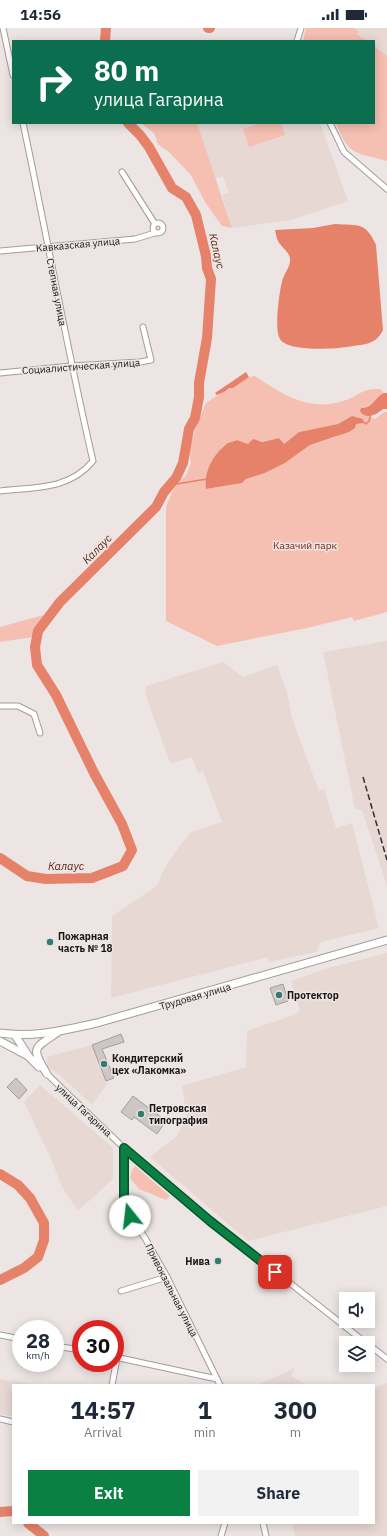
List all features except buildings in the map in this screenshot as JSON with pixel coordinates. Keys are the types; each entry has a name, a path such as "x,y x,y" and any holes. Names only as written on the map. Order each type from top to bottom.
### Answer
{"main road":[{"name":"Трудовая улица","path":"0,1033 15,1035 60,1031 156,1007 387,940"},
{"path":"47,1074 39,1061 36,1052 39,1045 60,1031"},
{"name":"улица Гагарина","path":"15,1035 30,1057 47,1074"},
{"path":"0,1041 30,1057"}],"street":[{"path":"3,28 2,38 12,72"},
{"path":"297,40 301,28"},
{"name":"Степная улица","path":"0,490 55,485 67,482 85,470 93,461 71,366 49,246 23,124"},
{"path":"330,124 344,152 387,189"},
{"path":"122,172 155,224"},
{"path":"155,224 160,224 163,227 160,233 155,233 152,228 155,224"},
{"name":"Кавказская улица","path":"0,251 136,239 155,233"},
{"name":"Социалистическая улица","path":"0,373 151,360 143,327"},
{"path":"0,706 18,706 34,714 40,733"},
{"name":"улица Гагарина","path":"47,1074 124,1148 228,1236 357,1336"},
{"name":"Привокзальная улица","path":"124,1148 124,1199 130,1216 145,1238 167,1277 220,1384"},
{"path":"121,1291 167,1277"},
{"path":"0,1335 12,1337"},
{"name":"улица Гагарина","path":"375,1350 387,1359"},
{"path":"124,1360 217,1379"},
{"path":"112,1384 114,1372"},
{"path":"0,1419 12,1422"},
{"path":"221,1536 225,1524"},
{"path":"263,1524 266,1536"}],"shaded area":[{"path":"354,28 387,28 387,56 375,47 375,40 366,40 357,33 359,32"},
{"path":"197,124 320,124 348,201 291,220 232,228 222,194 229,193 223,176 215,179"},
{"path":"335,224 356,225 365,228 376,245 383,330 372,342 363,345 322,349 292,346 280,339 277,328 280,294 283,279 290,259 278,241 275,230 313,228"},
{"path":"246,372 249,377 233,388 229,388 217,395 215,393"},
{"path":"384,393 387,393 387,409 383,409 371,416 362,414 360,411 361,408 368,407"},
{"path":"352,416 363,419 364,423 356,424 355,428 349,432 310,445 285,463 265,473 246,479 242,483 206,489 206,476 211,463 218,452 228,443 237,440 248,444 253,439 262,442 279,438 284,444 299,432 338,424"},
{"path":"387,641 387,886 362,810 355,809 323,652"},
{"path":"223,662 243,677 277,665 287,692 292,718 319,791 324,789 336,828 352,823 379,928 321,942 316,952 269,962 268,957 111,998 112,916 157,886 163,871 175,852 191,832 222,822 203,771 198,773 192,757 171,763 169,760 145,693 146,686"},
{"path":"387,953 387,1206 248,1241 150,1157 176,1137 187,1118 182,1086 246,1067 247,1031 294,1015 300,1011 291,981 328,968"},
{"path":"92,1045 107,1084 92,1105 61,1076 47,1066 47,1057"},
{"path":"40,1085 113,1148 113,1179 78,1211 62,1187 52,1161 24,1102"},
{"path":"295,1368 291,1375 304,1384 259,1384"},
{"path":"0,1379 30,1384 12,1384 12,1416 0,1414"},
{"path":"387,1383 387,1536 295,1536 292,1524 375,1524 375,1388"}],"green space":[{"path":"306,28 354,28 359,32 357,34 366,40 303,40"},
{"path":"375,47 387,56 387,161 355,151 345,142 336,124 375,124"},
{"path":"142,124 197,124 232,228 222,226 205,202 191,175 170,153 158,144 154,133"},
{"path":"257,124 281,124 285,135 249,147 243,129"},
{"name":"Казачий парк","path":"255,376 276,390 298,400 309,403 333,403 346,400 362,392 374,389 380,389 384,393 366,408 365,416 375,419 384,412 387,412 387,612 354,621 352,617 307,628 217,646 166,621 166,507 173,490 186,475 191,463 189,452 197,424 206,403 249,377","holes":["348,418 360,422 336,437 310,445 285,463 265,473 246,479 242,483 206,489 206,476 210,464 218,452 228,443 237,440 248,444 279,438 284,444 299,432 338,424"]},
{"path":"44,615 33,637 0,642 0,627"},
{"path":"135,1166 170,1196 166,1200 139,1189 130,1178 132,1170"},
{"path":"131,1199 151,1211 145,1219 139,1221 131,1208"}],"waterway":[{"name":"Калаус","path":"105,40 106,28"},
{"name":"Калаус","path":"0,858 27,876 46,879 92,878 123,866 132,850 122,824 94,773 56,695 37,665 35,647 38,631 60,602 156,507 164,492 176,478 183,463 189,429 195,418 199,397 199,383 207,338 211,279 207,268 206,256 196,215 186,197 172,188 149,147 129,124"},
{"path":"362,421 366,424 369,421 371,414"},
{"path":"170,485 207,479"},
{"name":"Калаус","path":"0,1174 18,1185 30,1198 44,1223 44,1240 38,1257 24,1268 0,1280"},
{"name":"Калаус","path":"0,1512 12,1511"},
{"name":"Калаус","path":"29,1524 44,1536"}],"railway":[{"path":"363,777 387,860"}],"place":[{"name":"Пожарная часть № 18","path":"50,942"},
{"name":"Протектор","path":"279,995"},
{"name":"Кондитерский цех «Лакомка»","path":"104,1064"},
{"name":"Петровская типография","path":"141,1114"},
{"name":"Нива","path":"218,1261"}],"route":[{"path":"130,1216 124,1199 124,1148 228,1236 275,1272"}]}
